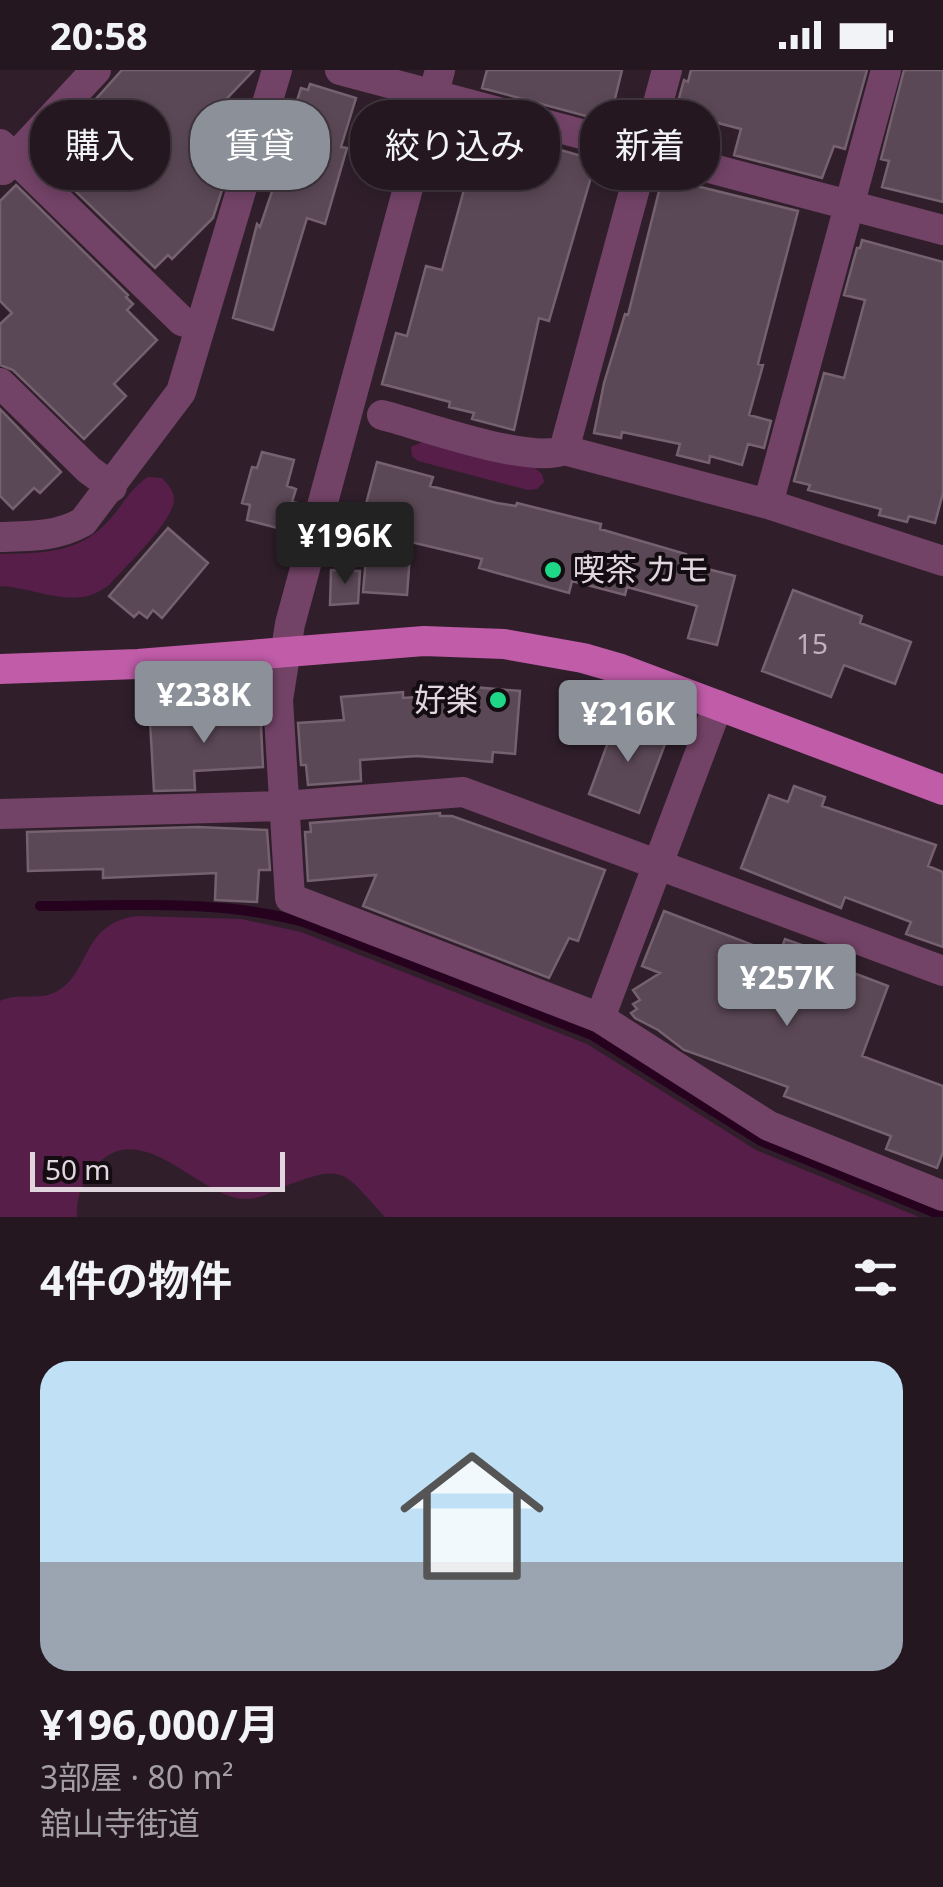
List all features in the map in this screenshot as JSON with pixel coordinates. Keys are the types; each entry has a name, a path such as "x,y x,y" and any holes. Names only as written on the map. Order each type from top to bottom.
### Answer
{"main road":[{"path":"0,669 138,664 424,641 504,644 583,658 943,790"}],"street":[{"path":"96,70 5,158 182,321 200,326"},
{"path":"0,537 48,535 83,522 181,392 277,70"},
{"path":"340,70 436,82 580,130"},
{"path":"659,100 667,70"},
{"path":"768,504 886,70"},
{"path":"436,82 285,652 278,700 290,898 600,1018 769,1126 943,1196"},
{"path":"720,171 943,230"},
{"path":"564,450 634,190"},
{"path":"0,383 89,470 112,487"},
{"path":"382,415 527,453 552,455 564,450 768,504 943,561"},
{"path":"600,1018 718,705"},
{"path":"0,814 284,806 462,792 943,971"}],"shaded area":[{"path":"427,440 535,468 544,482 537,489 528,490 418,461 412,456 411,447"},
{"path":"148,477 162,478 170,487 172,508 109,585 96,593 70,598 0,586 0,554 46,552 87,539"},
{"path":"136,916 241,919 301,932 587,1044 756,1150 919,1217 385,1217 341,1175 303,1179 261,1197 246,1199 209,1186 150,1153 131,1149 112,1153 94,1168 81,1191 77,1217 0,1217 0,1001 56,992 76,973 105,929"}],"building":[{"path":"122,70 254,70 226,100 190,100 190,190 222,190 213,218 172,259 168,255 155,268 74,190 170,190 170,100 95,100"},
{"path":"487,70 622,70 615,100 580,100 580,114 560,109 560,100 527,100 482,88"},
{"path":"691,70 867,70 845,149 834,146 822,178 734,155 741,129 720,124 720,100 678,100 684,80 688,82"},
{"path":"904,70 943,70 943,202 882,187 889,161 881,159"},
{"path":"310,84 356,98 350,100 350,118 341,147 347,148 325,224 307,218 273,330 233,318 257,224 260,227 273,190 330,190 330,100 297,100 301,88 308,90"},
{"path":"560,150 580,155 580,190 587,190 549,321 539,318 514,430 472,419 474,413 449,407 450,402 382,384 396,333 407,336 426,266 442,270 464,190 560,190"},
{"path":"16,185 128,295 133,304 127,310 157,340 114,384 126,396 84,439 13,370 0,365 0,324 12,313 0,301 0,201"},
{"path":"659,190 713,190 798,211 758,364 763,365 749,415 771,421 764,448 748,444 742,465 710,456 709,463 677,455 680,444 622,432 621,438 594,433 604,383 625,314 628,315"},
{"path":"862,240 943,262 943,493 935,523 909,516 907,522 879,515 881,509 808,490 810,485 794,481 824,373 844,378 865,300 844,295"},
{"path":"0,409 61,472 40,493 34,488 13,509 0,496"},
{"path":"262,452 294,460 287,486 296,489 292,502 297,503 289,531 247,520 250,505 242,503 252,467 257,468"},
{"path":"377,462 433,477 430,486 601,524 600,529 686,554 684,563 735,576 717,645 688,638 697,606 627,587 625,595 572,581 569,593 479,568 482,559 411,542 407,595 363,592 366,558 374,559 378,507 366,504"},
{"path":"168,528 208,563 162,618 153,610 147,618 139,612 134,617 109,596"},
{"path":"331,570 360,571 358,603 330,605"},
{"path":"793,590 862,616 860,623 911,642 895,684 844,665 831,697 762,671"},
{"path":"474,687 520,691 515,754 493,752 492,762 417,756 360,760 361,781 308,785 306,765 301,765 298,723 344,720 341,697 403,692 403,698 473,693"},
{"path":"260,705 263,767 194,771 195,790 154,791 150,721 158,721 158,717 236,713 236,706"},
{"path":"617,718 668,736 639,813 589,794"},
{"path":"794,786 825,797 822,806 936,845 928,866 943,872 943,947 906,934 911,922 845,897 841,908 741,868 769,795 788,802"},
{"path":"440,813 605,870 578,941 569,938 549,978 363,906 376,875 308,881 305,832 311,832 310,823"},
{"path":"198,827 267,830 270,870 259,870 257,902 215,900 216,873 103,878 103,869 28,871 27,832"},
{"path":"664,911 779,955 785,939 816,950 814,954 822,961 888,986 862,1056 943,1086 943,1152 937,1168 886,1149 891,1136 784,1096 788,1087 684,1050 635,1018 631,1013 637,1009 633,1004 640,1000 633,990 660,973 642,966"}],"waterway":[{"path":"40,906 206,907 304,922 592,1035 761,1141 943,1216"}],"place":[{"name":"喫茶 カモ","path":"553,570"},
{"name":"好楽","path":"498,700"}]}
